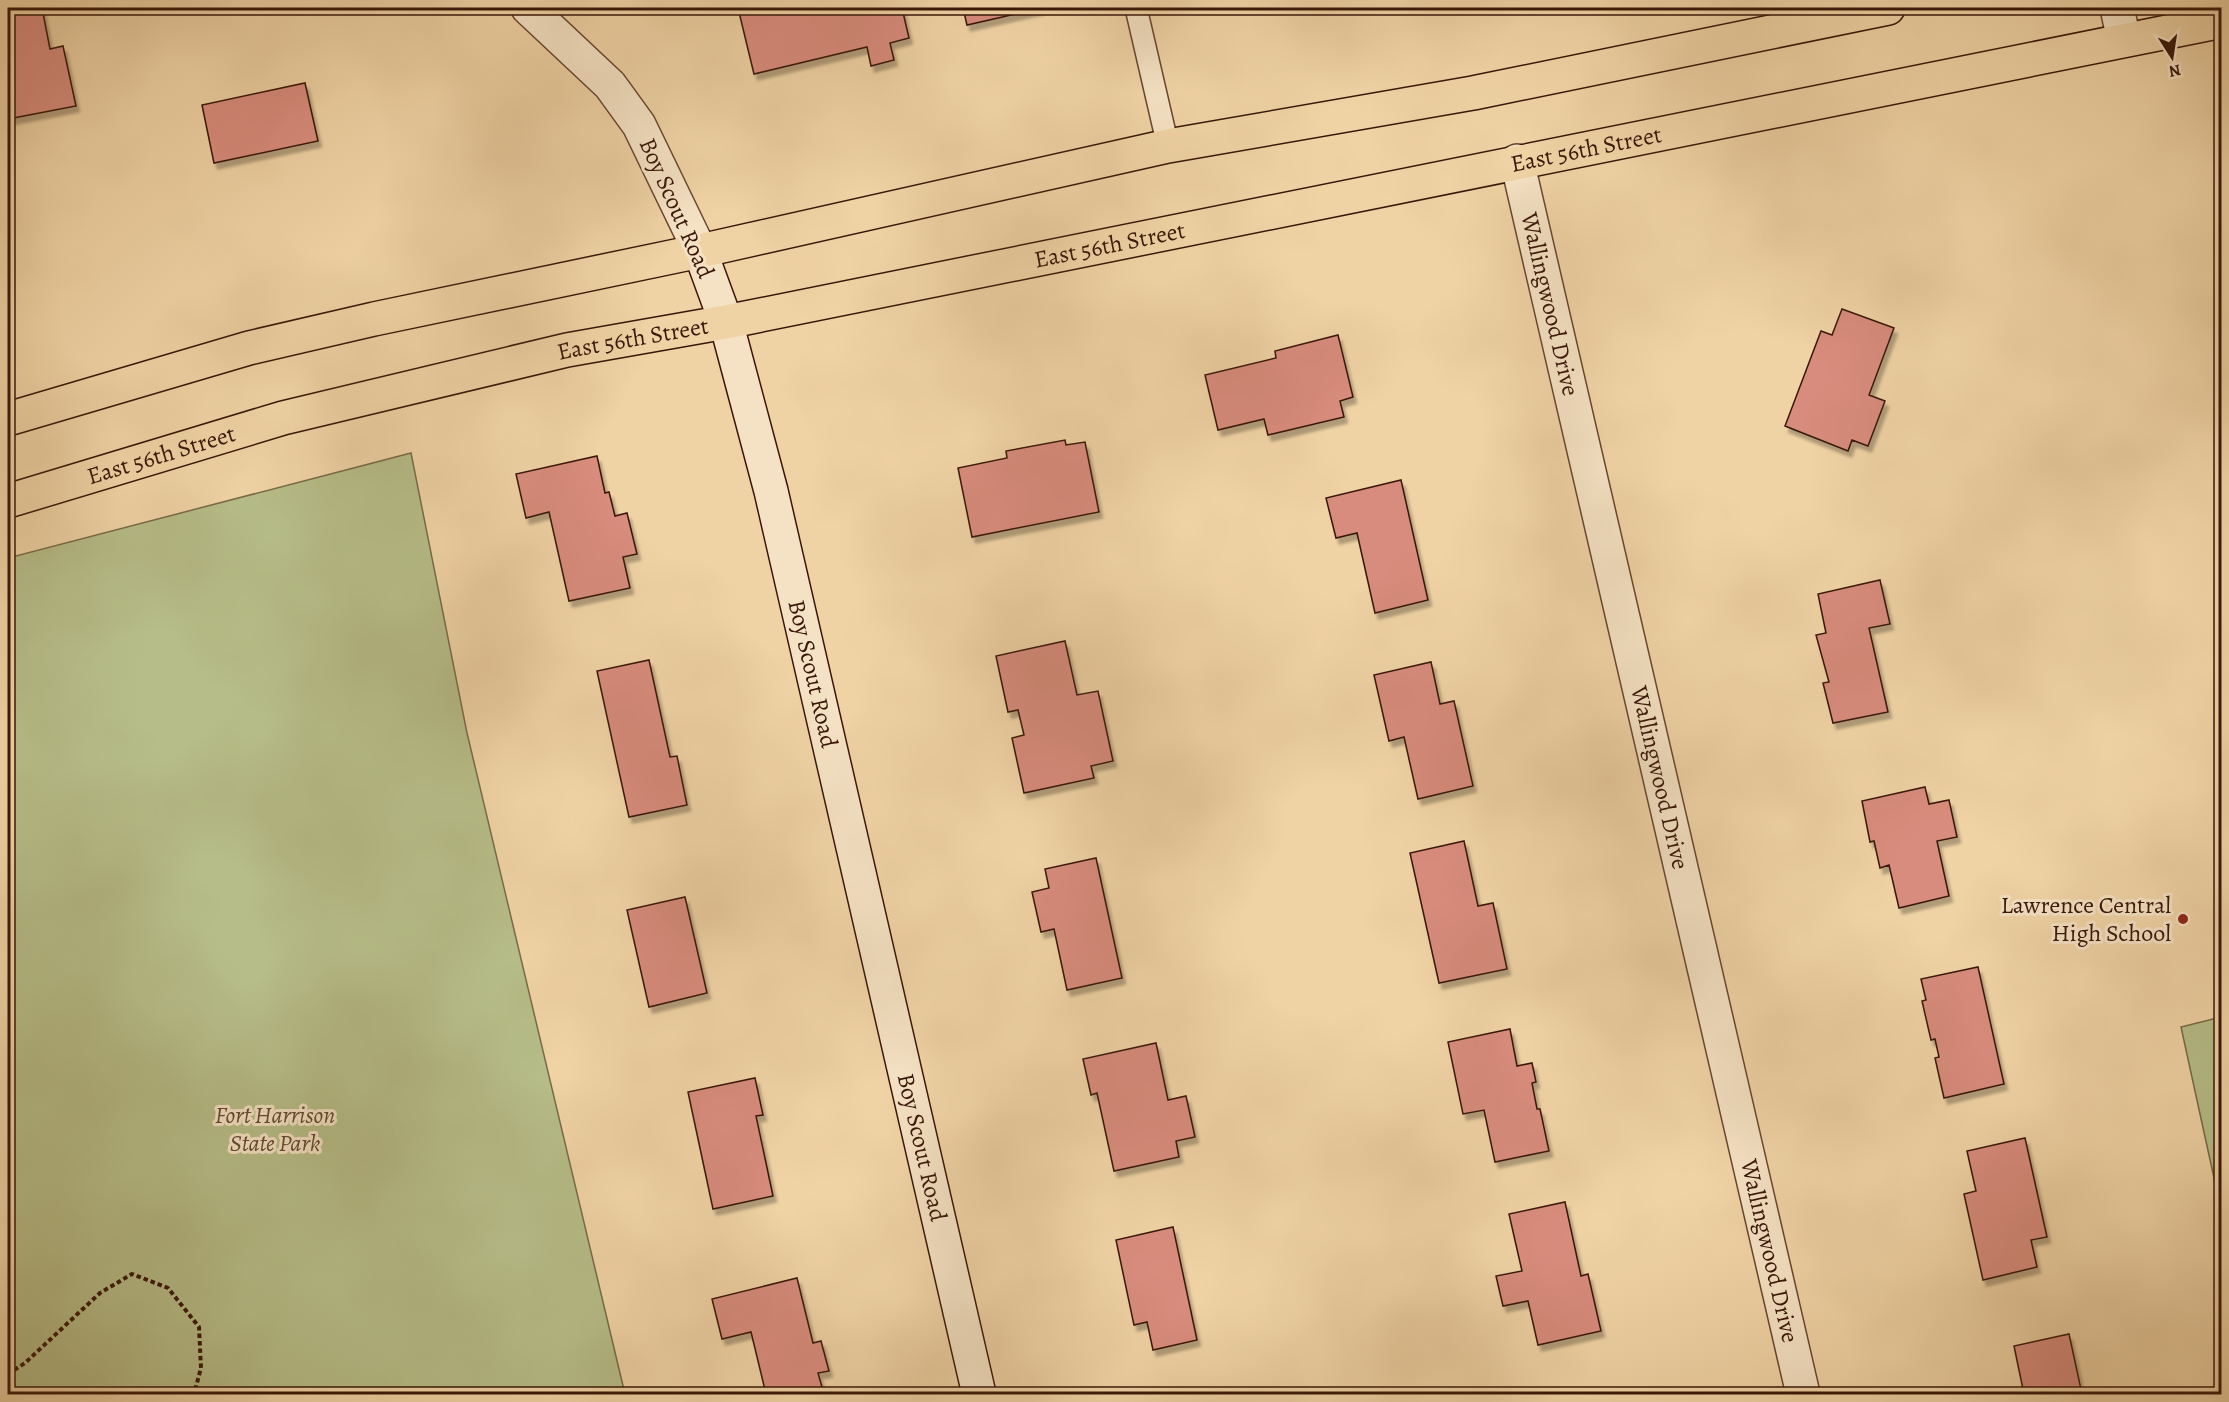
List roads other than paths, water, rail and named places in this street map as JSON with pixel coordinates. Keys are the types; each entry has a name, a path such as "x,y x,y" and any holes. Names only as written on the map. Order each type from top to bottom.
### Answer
{"main road":[{"path":"8,419 249,348 374,319 700,251 1168,146 1473,93 1888,8"},
{"name":"East 56th Street","path":"8,501 283,418 567,350 726,322 1517,161 2222,21"}],"street":[{"name":"Boy Scout Road","path":"528,8 610,85 639,125 700,251 726,322 771,491 979,1395"},
{"path":"2117,8 2124,40"},
{"name":"Wallingwood Drive","path":"1517,161 1803,1395"}],"lane":[{"path":"1136,8 1168,146"}],"place":[{"name":"Lawrence Central High School","path":"2183,919"}],"park label":[{"name":"Fort Harrison State Park","path":"275,1129"}]}
